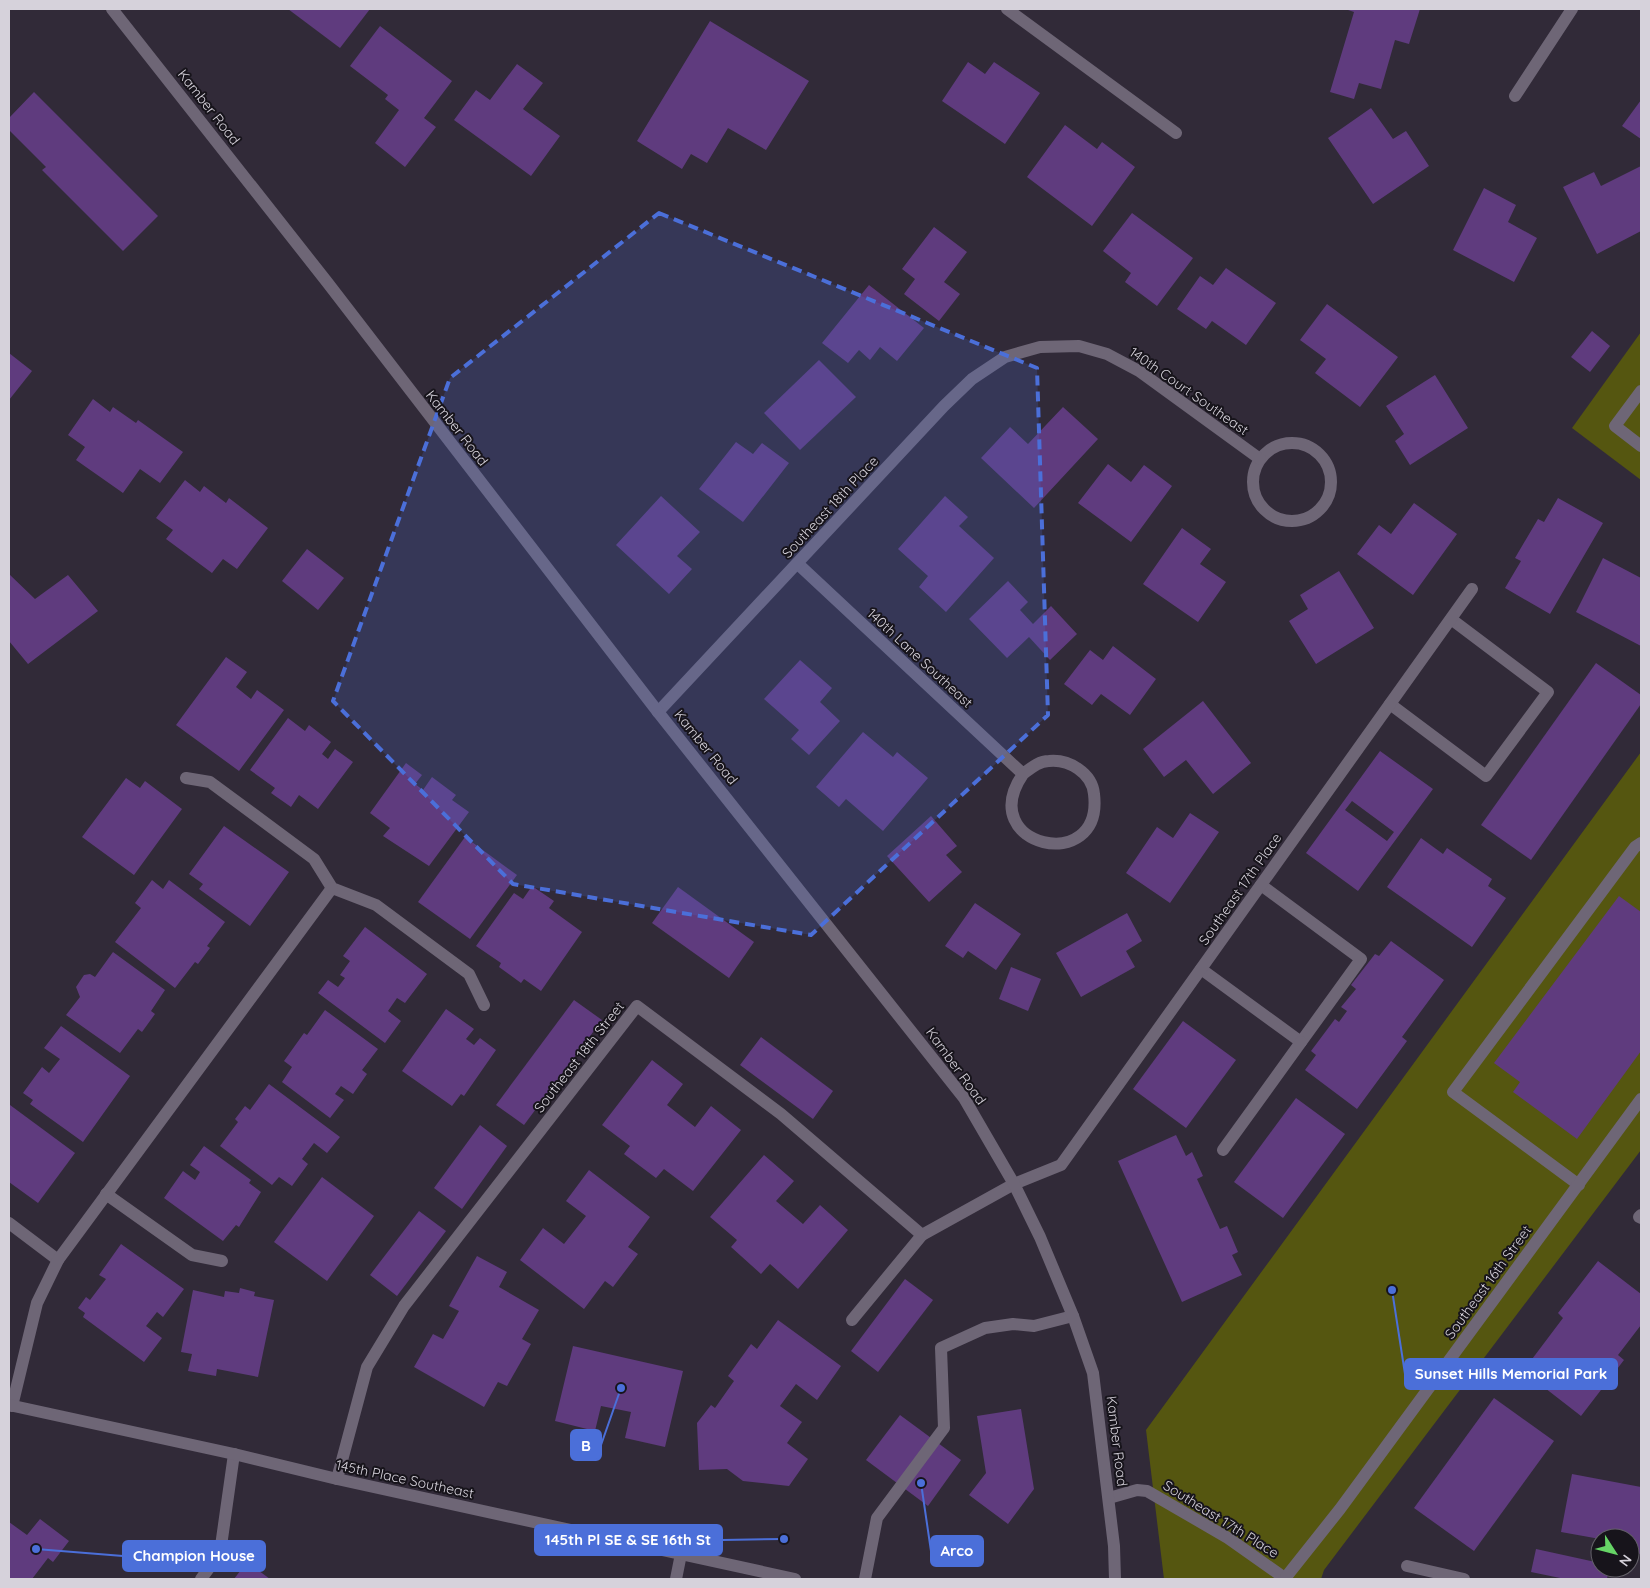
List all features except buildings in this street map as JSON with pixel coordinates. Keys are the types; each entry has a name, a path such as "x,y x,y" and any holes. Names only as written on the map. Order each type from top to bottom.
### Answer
{"street":[{"name":"Kamber Road","path":"112,9 316,267 658,712 964,1098 1014,1184 1040,1237 1073,1316 1093,1373 1109,1498 1115,1579"},
{"path":"1007,9 1176,133"},
{"path":"1515,96 1572,9"},
{"name":"140th Court Southeast","path":"1040,348 1079,346 1107,354 1140,371 1260,459"},
{"name":"Southeast 18th Place","path":"658,712 944,406 972,379 1005,357 1040,348"},
{"path":"1641,391 1615,426 1641,446"},
{"path":"1296,443 1310,446 1321,455 1330,473 1330,493 1324,506 1314,515 1301,521 1288,522 1274,518 1263,510 1255,498 1252,485 1254,471 1260,459 1270,449 1282,444 1296,443"},
{"name":"140th Lane Southeast","path":"798,564 1023,774"},
{"name":"Southeast 17th Place","path":"922,1236 1014,1184 1060,1166 1472,589"},
{"path":"1390,704 1486,776 1548,692 1451,619"},
{"path":"1048,761 1063,761 1076,767 1087,777 1094,790 1095,808 1092,819 1084,831 1073,840 1058,844 1044,844 1030,838 1020,828 1012,808 1014,786 1023,774 1034,765 1048,761"},
{"path":"186,778 210,782 314,859 332,888 376,905 469,974 484,1005"},
{"path":"1579,1185 1453,1092 1635,847 1641,844"},
{"path":"1222,1150 1362,959 1261,885"},
{"path":"10,1405 37,1303 58,1260 332,888"},
{"path":"1201,970 1301,1042"},
{"name":"Southeast 18th Street","path":"337,1479 367,1367 379,1344 404,1306 638,1006 781,1114 922,1236"},
{"name":"Southeast 16th Street","path":"1286,1578 1340,1509 1641,1100"},
{"path":"106,1194 192,1255 222,1261"},
{"path":"1641,1214 1639,1217 1641,1218"},
{"path":"9,1223 58,1260"},
{"path":"852,1320 922,1236"},
{"path":"865,1579 877,1518 944,1428 941,1348 985,1328 1013,1324 1034,1326 1073,1316"},
{"name":"145th Place Southeast","path":"10,1405 795,1579"},
{"path":"201,1579 220,1553 234,1454"},
{"name":"Southeast 17th Place","path":"1109,1498 1137,1490 1147,1491 1228,1538 1286,1578"},
{"path":"676,1579 681,1554"},
{"path":"1407,1566 1464,1579"}],"highlighted area":[{"path":"659,213 1037,368 1048,715 811,935 513,884 333,701 450,378"}],"shaded area":[{"path":"1641,332 1641,480 1572,428"},
{"path":"1641,752 1641,1150 1324,1570 1321,1579 1164,1579 1146,1430"}],"place":[{"name":"Sunset Hills Memorial Park","path":"1392,1290"},
{"name":"B","path":"621,1388"},
{"name":"Arco","path":"921,1483"},
{"name":"145th Pl SE & SE 16th St","path":"784,1539"},
{"name":"Champion House","path":"36,1549"}]}
